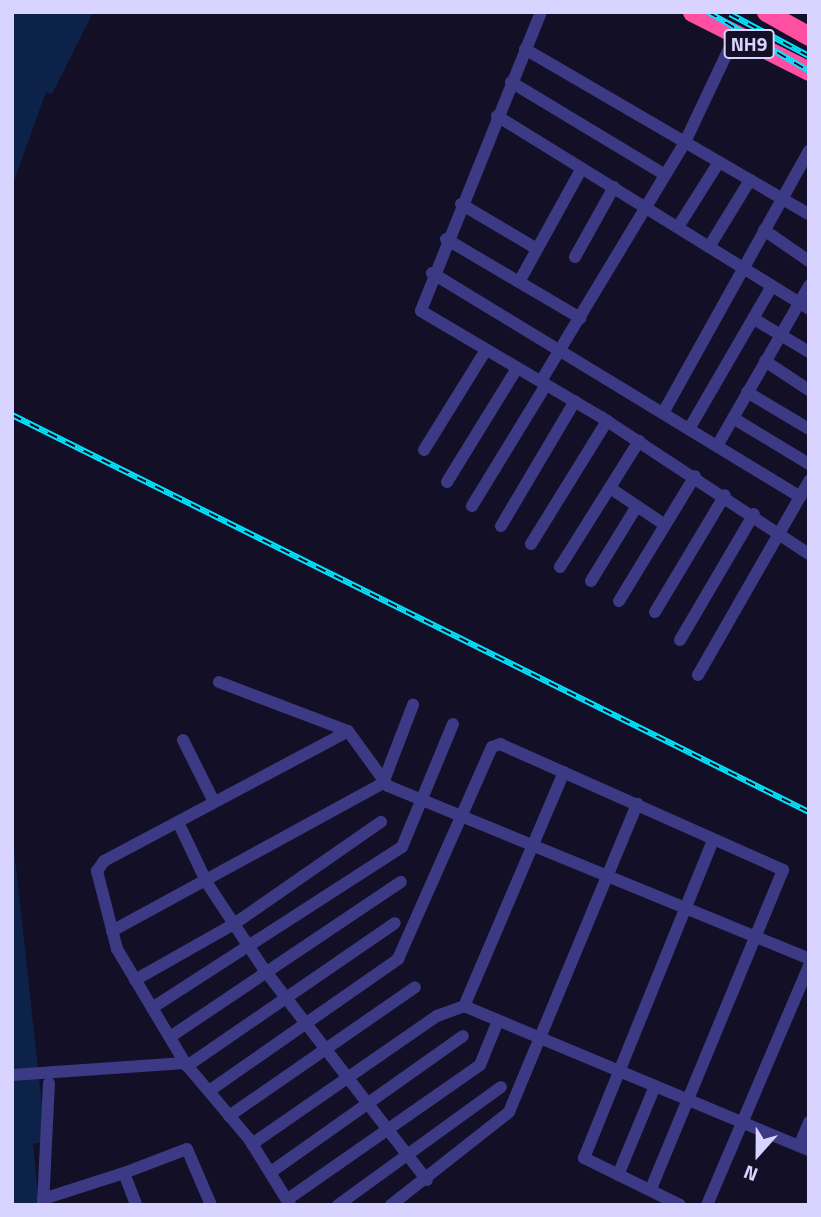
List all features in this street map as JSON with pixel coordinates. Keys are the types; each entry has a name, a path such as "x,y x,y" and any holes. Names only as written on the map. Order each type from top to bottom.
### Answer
{"highway":[{"name":"NH9","path":"691,12 809,71"},
{"name":"NH9","path":"766,12 809,36"}],"street":[{"path":"541,12 432,273 421,311 575,401 695,476 782,531 809,554"},
{"path":"472,506 560,351 685,142 735,36"},
{"path":"525,49 809,214"},
{"path":"511,82 665,175"},
{"path":"497,117 803,306"},
{"path":"663,413 741,267 783,199 809,150"},
{"path":"678,227 719,162"},
{"path":"519,282 582,168"},
{"path":"709,247 750,180"},
{"path":"575,257 614,187"},
{"path":"461,204 537,249"},
{"path":"764,230 809,261"},
{"path":"446,239 580,318"},
{"path":"432,273 800,497"},
{"path":"690,429 772,286"},
{"path":"717,446 781,335 803,306 809,286"},
{"path":"754,319 809,352"},
{"path":"424,450 486,350"},
{"path":"765,362 809,390"},
{"path":"447,482 517,368"},
{"path":"747,392 809,429"},
{"path":"501,526 575,401"},
{"path":"733,418 809,464"},
{"path":"531,544 607,421"},
{"path":"560,567 639,441"},
{"path":"619,601 695,476"},
{"path":"698,675 809,481"},
{"path":"610,488 666,525"},
{"path":"655,612 725,495"},
{"path":"591,581 637,506"},
{"path":"680,640 754,514"},
{"path":"219,681 348,731 383,783 809,959"},
{"path":"112,931 207,883 383,783 413,705"},
{"path":"152,1008 251,949 398,851 453,724"},
{"path":"348,731 99,866 112,931 135,980 186,1064 252,1144 289,1202 387,1129 480,1065 498,1021"},
{"path":"183,740 214,802"},
{"path":"209,1091 398,959 460,816 495,744 783,870 651,1189"},
{"path":"464,1006 564,772"},
{"path":"391,1205 502,1121 541,1039 637,804"},
{"path":"178,822 207,883 268,974 427,1180"},
{"path":"135,980 234,923 381,822"},
{"path":"680,1205 584,1158 617,1070 713,841"},
{"path":"170,1037 268,974 401,882"},
{"path":"12,1075 51,1078 186,1064 287,999 395,923"},
{"path":"707,1205 809,966"},
{"path":"229,1116 328,1052 415,987"},
{"path":"252,1144 350,1080 437,1016 464,1006 804,1148 809,1122"},
{"path":"271,1172 463,1036"},
{"path":"51,1078 43,1202 187,1149 211,1205"},
{"path":"618,1175 655,1086"},
{"path":"338,1205 501,1087"},
{"path":"124,1173 136,1205"}],"water":[{"path":"12,12 93,12 52,94 46,92 12,187"},
{"path":"12,830 46,1142 33,1144 39,1205 12,1205"}],"railway":[{"path":"708,12 809,71"},
{"path":"730,14 809,56"},
{"path":"12,415 809,812"}]}
